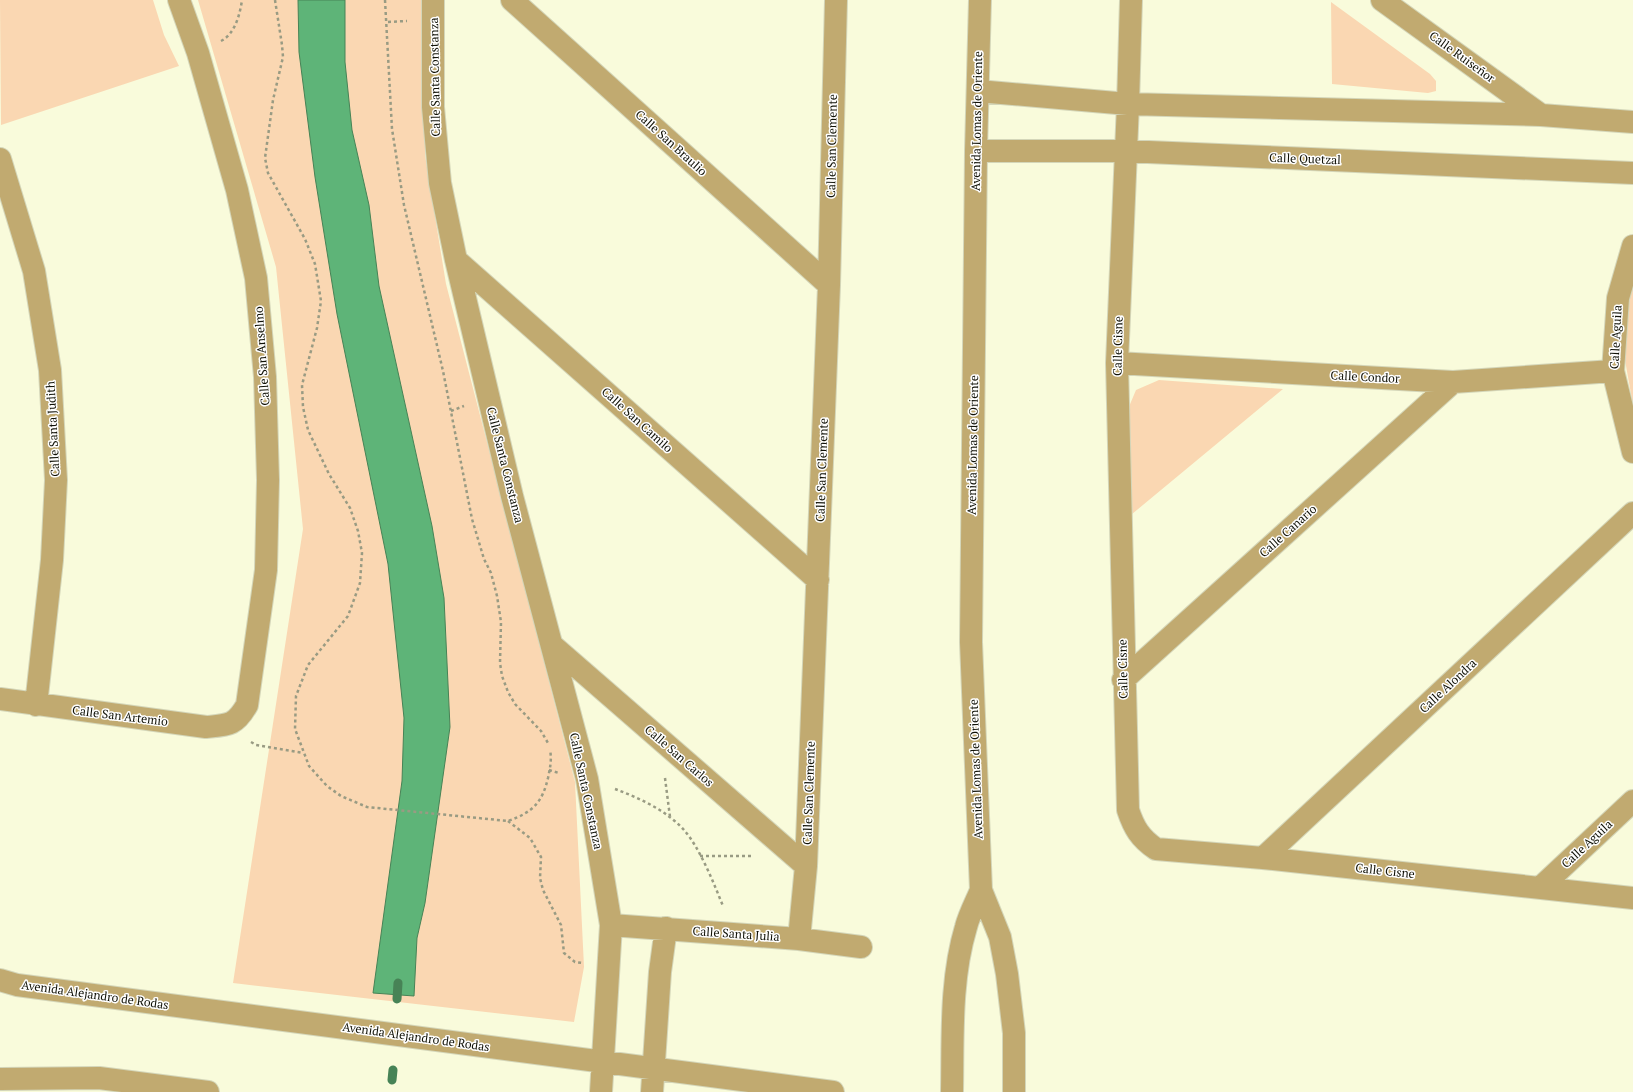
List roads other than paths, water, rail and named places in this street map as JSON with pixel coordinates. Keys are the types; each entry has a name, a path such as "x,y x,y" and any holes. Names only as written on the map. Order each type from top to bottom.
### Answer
{"street":[{"name":"Calle San Anselmo","path":"179,0 198,53 236,190 256,278 265,377 268,480 266,570 247,705 239,719"},
{"name":"Calle Santa Constanza","path":"434,0 434,122 440,183 456,260 512,496 553,646 587,779 611,925 601,1092"},
{"name":"Calle San Braulio","path":"512,0 829,285"},
{"name":"Avenida Lomas de Oriente","path":"980,0 976,151 971,642 981,890 1000,937 1008,974 1014,1033 1014,1092"},
{"name":"Calle Cisne","path":"1131,0 1117,364 1128,810 1133,826 1143,840 1156,849 1263,858 1633,898"},
{"name":"Calle Ruiseñor","path":"1382,0 1541,115"},
{"name":"Calle San Clemente","path":"799,939 806,866 818,580 829,285 834,2"},
{"path":"978,91 1128,104 1541,115 1633,122"},
{"name":"Calle Quetzal","path":"976,151 1125,151 1633,173"},
{"name":"Calle Santa Judith","path":"0,159 34,272 50,370 56,487 52,560 36,705"},
{"name":"Calle Aguila","path":"1633,246 1618,298 1612,371 1633,452"},
{"name":"Calle San Camilo","path":"456,260 818,580"},
{"name":"Calle Condor","path":"1117,364 1453,382 1612,371"},
{"name":"Calle Canario","path":"1124,680 1453,382"},
{"name":"Calle Alondra","path":"1263,858 1633,513"},
{"name":"Calle San Carlos","path":"553,646 806,866"},
{"name":"Calle San Artemio","path":"0,699 206,727 226,725 239,719"},
{"name":"Calle Aguila","path":"1541,887 1633,801"},
{"name":"Avenida Lomas de Oriente","path":"952,1092 954,1003 958,961 966,927 981,890"},
{"name":"Calle Santa Julia","path":"611,925 799,939 861,947"},
{"path":"652,1092 660,972 666,928"},
{"name":"Avenida Alejandro de Rodas","path":"0,980 17,985 832,1092"},
{"path":"0,1079 99,1078 208,1092"}],"waterway":[{"path":"397,999 398,983"},
{"path":"392,1080 393,1070"}]}
